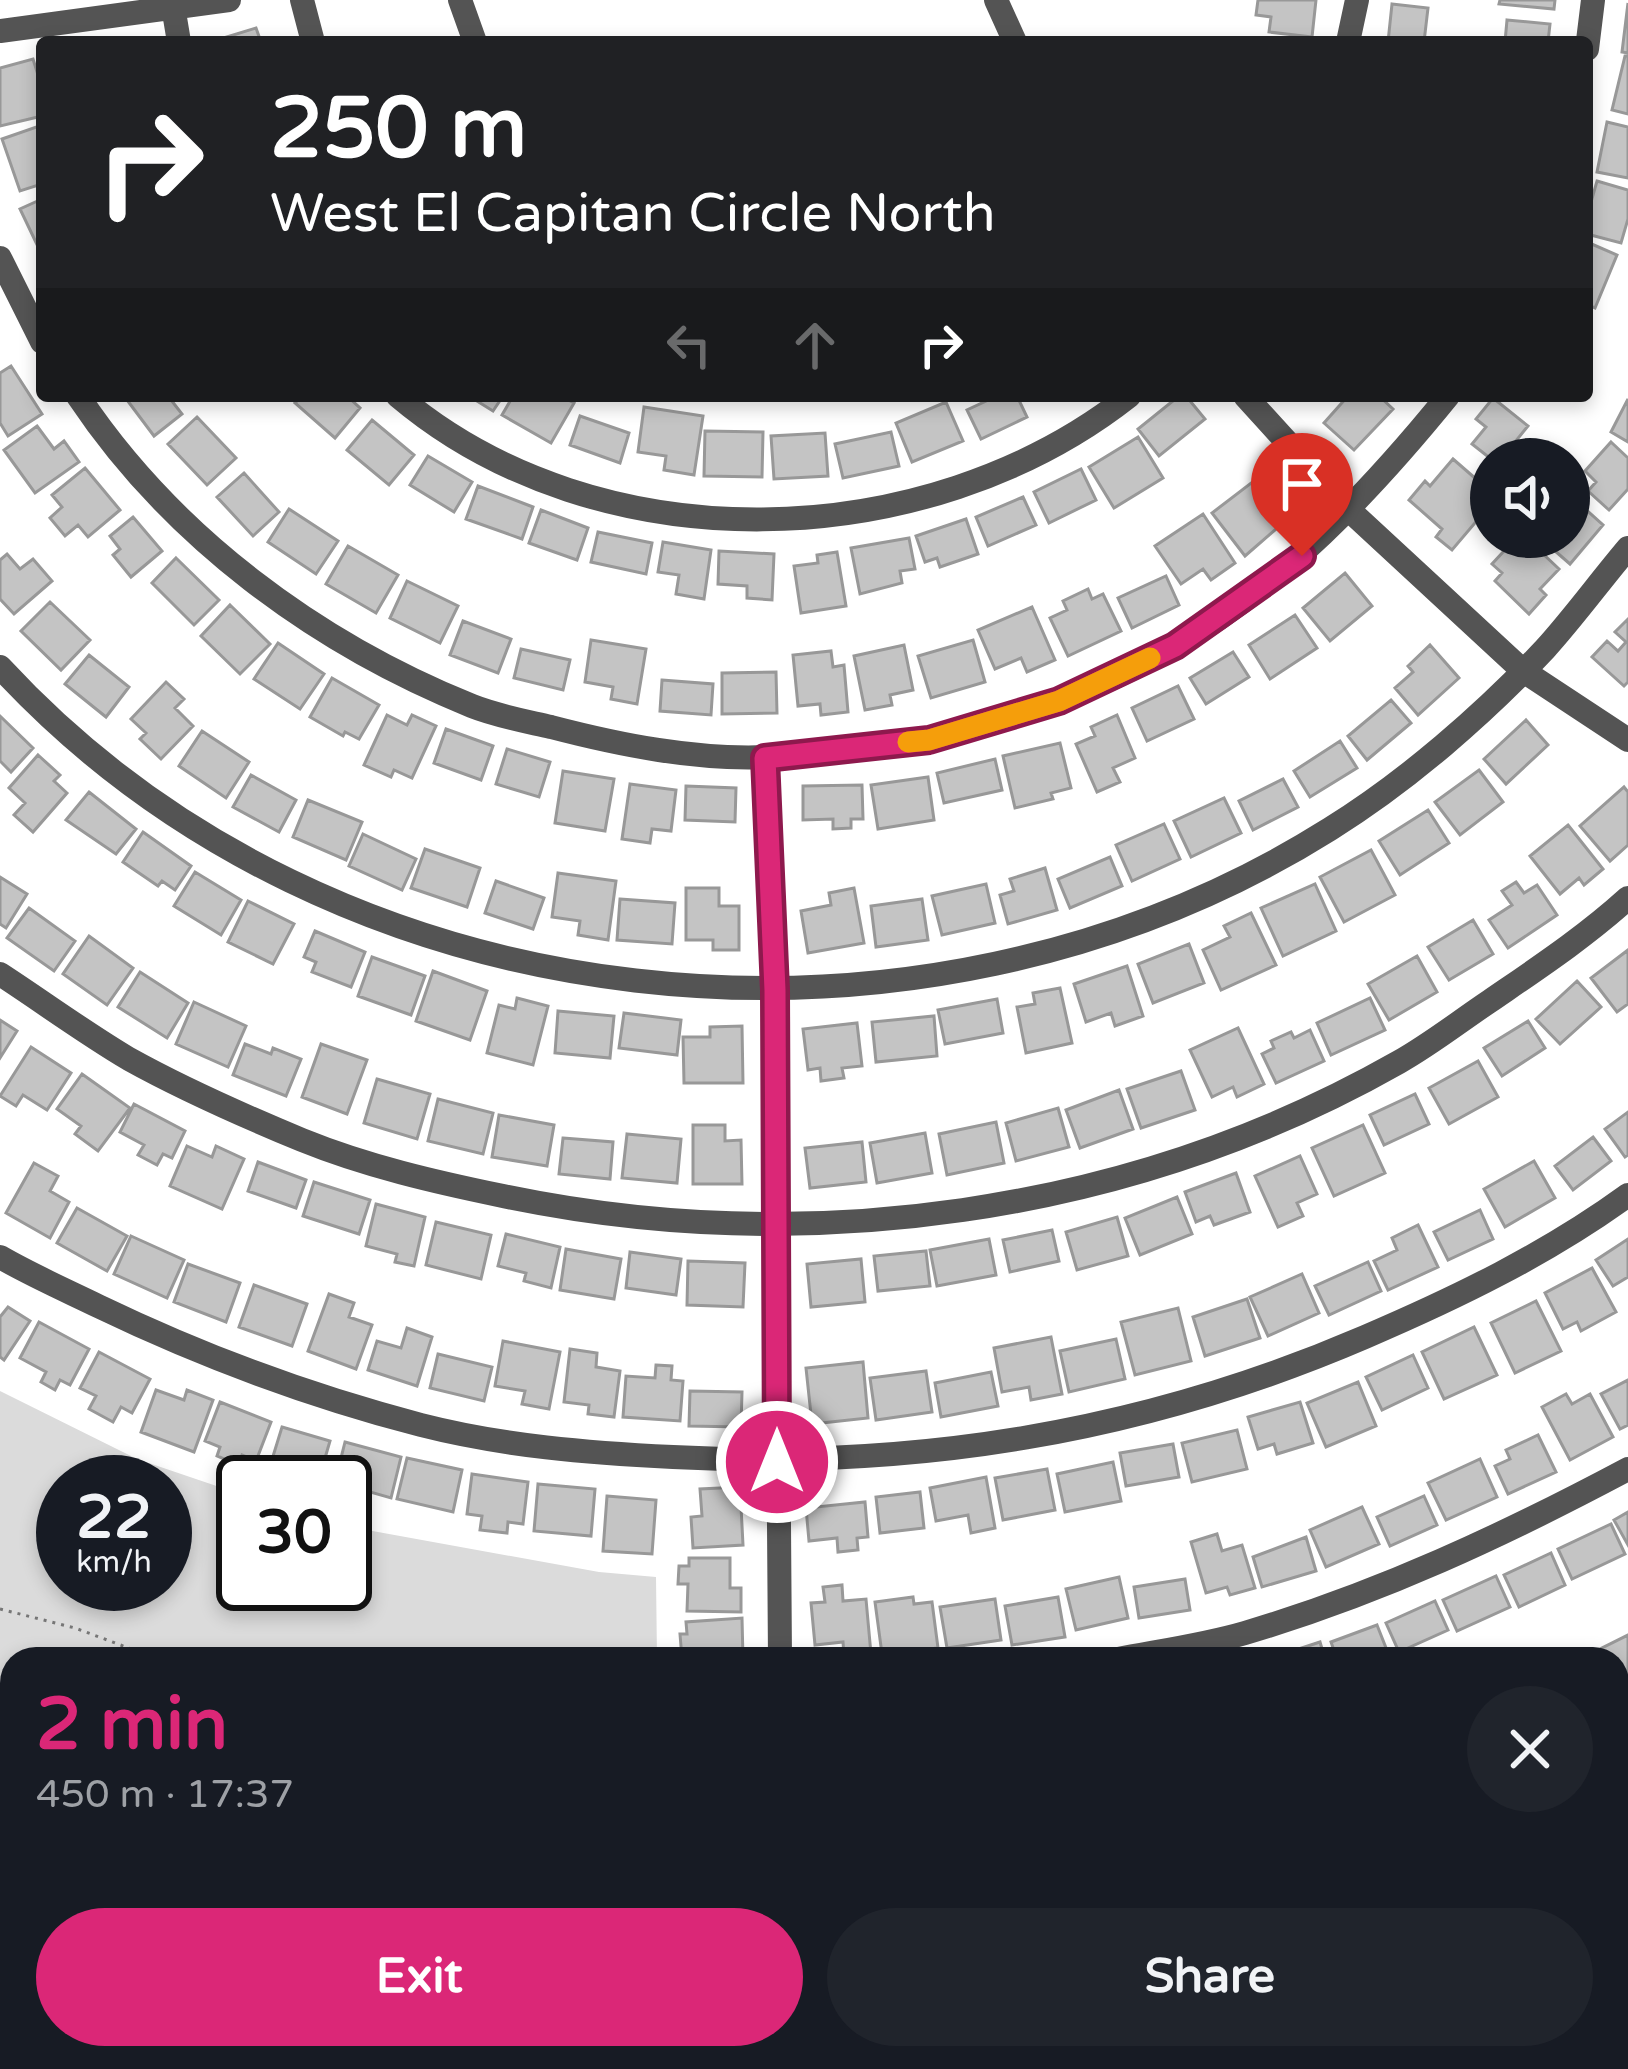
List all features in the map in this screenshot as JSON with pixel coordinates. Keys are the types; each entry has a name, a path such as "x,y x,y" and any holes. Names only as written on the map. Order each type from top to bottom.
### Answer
{"street":[{"path":"0,31 229,0"},
{"path":"302,0 311,36"},
{"path":"460,0 474,36"},
{"path":"996,0 1013,36"},
{"path":"1349,36 1357,0"},
{"path":"1589,36 1593,0"},
{"path":"173,5 178,36"},
{"path":"0,258 36,330"},
{"path":"82,402 119,453 200,537 301,616 365,655 475,708 579,735 676,752 765,758 929,740 1059,701 1175,646 1302,556 1396,460 1443,402"},
{"path":"405,402 503,464 639,512 746,520 837,516 943,493 1040,452 1119,402"},
{"path":"1250,402 1348,509 1522,670 1628,740"},
{"path":"0,667 116,772 220,844 318,896 429,939 570,973 668,986 775,990 888,983 981,968 1072,944 1184,905 1332,828 1433,752 1546,648 1628,548"},
{"path":"765,758 775,990 781,1647"},
{"path":"0,974 130,1059 304,1141 421,1179 579,1212 688,1223 816,1225 1000,1205 1100,1183 1287,1118 1401,1061 1591,933 1628,898"},
{"path":"0,1257 172,1342 261,1377 422,1425 572,1451 777,1462 1004,1444 1190,1402 1315,1359 1436,1307 1532,1257 1628,1195"},
{"path":"1181,1647 1241,1634 1386,1586 1503,1535 1628,1469"}],"path":[{"path":"0,1609 126,1647"}],"shaded area":[{"path":"0,1391 129,1455 36,1455 36,1611 192,1611 192,1478 216,1486 216,1611 372,1611 372,1531 599,1572 656,1577 657,1647 0,1647"}],"building":[{"path":"1258,0 1316,0 1312,36 1269,32 1271,17 1256,15"},
{"path":"1500,0 1555,0 1554,9 1499,4"},
{"path":"1628,3 1628,53 1622,52"},
{"path":"1392,4 1428,8 1425,36 1389,36"},
{"path":"1507,20 1550,24 1549,36 1506,36"},
{"path":"256,28 259,36 230,36"},
{"path":"1628,56 1628,114 1612,110"},
{"path":"33,59 36,117 0,126 0,68"},
{"path":"1607,122 1628,127 1628,178 1597,172"},
{"path":"36,127 36,186 20,191 2,139"},
{"path":"1597,181 1628,190 1628,219 1621,243 1593,236"},
{"path":"36,202 36,242 20,209"},
{"path":"1593,245 1617,255 1593,307"},
{"path":"11,366 42,414 8,436 0,423 0,373"},
{"path":"1628,399 1628,442 1611,432"},
{"path":"128,402 173,402 182,414 154,436"},
{"path":"354,402 360,408 335,438 295,403"},
{"path":"479,402 499,402 493,411"},
{"path":"510,402 574,403 551,443 502,415"},
{"path":"946,402 963,441 912,462 896,423"},
{"path":"984,402 1020,402 1027,417 981,439 967,410"},
{"path":"1172,402 1191,402 1205,419 1159,456 1138,429"},
{"path":"1343,402 1385,402 1393,409 1354,450 1324,423"},
{"path":"1490,402 1498,402 1528,426 1518,438 1477,438 1486,427 1476,419"},
{"path":"644,407 703,416 694,475 664,470 666,456 638,452"},
{"path":"580,416 629,433 620,463 570,445"},
{"path":"197,417 236,458 207,485 168,444"},
{"path":"372,420 414,455 389,485 347,450"},
{"path":"37,426 54,449 64,441 79,462 35,493 4,450"},
{"path":"705,431 763,432 762,477 704,476"},
{"path":"891,432 899,466 843,478 835,444"},
{"path":"825,433 828,476 774,479 771,436"},
{"path":"1138,437 1163,478 1114,508 1089,467"},
{"path":"1611,442 1628,458 1628,489 1609,510 1590,493 1596,482 1590,465"},
{"path":"428,456 472,482 454,512 410,485"},
{"path":"1453,459 1470,474 1470,529 1452,550 1436,537 1442,529 1409,500 1425,481 1430,486"},
{"path":"85,468 120,510 88,537 78,525 65,536 50,518 62,507 52,495"},
{"path":"1081,469 1096,500 1049,523 1034,492"},
{"path":"244,473 279,512 253,536 217,497"},
{"path":"1259,477 1290,517 1245,556 1212,513"},
{"path":"478,486 533,507 522,539 466,519"},
{"path":"1023,497 1036,525 988,546 976,517"},
{"path":"289,509 338,541 316,574 268,542"},
{"path":"541,510 588,528 577,560 529,543"},
{"path":"1590,513 1603,525 1590,540"},
{"path":"1203,514 1235,563 1211,580 1203,569 1181,584 1155,546"},
{"path":"133,517 162,551 131,577 113,555 120,549 110,536"},
{"path":"966,519 978,554 940,567 937,558 925,562 916,536"},
{"path":"598,532 652,543 646,574 591,562"},
{"path":"909,538 915,569 900,571 902,583 860,594 851,548"},
{"path":"663,542 711,550 704,599 676,594 679,575 658,572"},
{"path":"348,546 398,575 376,613 326,584"},
{"path":"719,551 774,554 772,600 747,598 747,586 718,584"},
{"path":"837,552 846,606 801,613 794,566 818,563 817,555"},
{"path":"7,554 20,569 33,559 52,581 14,614 0,599 0,560"},
{"path":"176,558 219,600 194,625 152,583"},
{"path":"1498,558 1547,558 1559,569 1540,589 1546,595 1529,614 1495,581 1502,573 1492,564"},
{"path":"1345,573 1372,606 1330,641 1303,608"},
{"path":"1166,576 1179,605 1132,628 1118,598"},
{"path":"407,581 458,606 440,643 390,618"},
{"path":"1088,589 1092,599 1103,594 1121,631 1068,656 1050,618 1067,610 1063,601"},
{"path":"50,602 90,640 61,670 21,631"},
{"path":"230,605 270,644 240,674 201,636"},
{"path":"1032,607 1055,660 1027,672 1021,658 995,669 978,630"},
{"path":"1295,615 1317,648 1270,679 1249,645"},
{"path":"1628,619 1628,682 1624,686 1592,657 1607,641 1618,651 1626,642 1615,632"},
{"path":"463,621 511,639 498,673 450,655"},
{"path":"591,640 646,649 637,704 611,699 613,687 585,682"},
{"path":"973,640 985,682 931,698 918,656"},
{"path":"278,643 324,674 300,709 254,679"},
{"path":"904,645 913,690 890,695 892,705 865,710 854,656"},
{"path":"1430,645 1459,678 1418,715 1395,688 1413,672 1408,666"},
{"path":"521,649 570,660 563,690 514,678"},
{"path":"831,651 833,667 844,665 848,712 821,715 820,704 798,706 793,655"},
{"path":"1233,652 1249,677 1206,704 1190,678"},
{"path":"89,655 129,687 106,717 65,684"},
{"path":"776,672 777,713 722,714 722,673"},
{"path":"332,678 379,705 359,739 345,732 343,736 310,717"},
{"path":"662,680 713,684 711,715 660,711"},
{"path":"166,682 184,699 175,708 193,726 161,759 140,739 146,733 131,719"},
{"path":"1178,686 1194,719 1147,741 1132,708"},
{"path":"1391,700 1411,723 1367,760 1348,736"},
{"path":"387,715 407,725 412,715 436,726 412,778 394,770 391,777 364,765"},
{"path":"1117,715 1135,758 1113,768 1120,782 1097,792 1076,744 1095,736 1091,727"},
{"path":"0,716 33,748 11,772 0,761"},
{"path":"1526,720 1548,745 1506,784 1484,759"},
{"path":"446,729 493,746 481,780 434,763"},
{"path":"202,731 249,762 226,798 179,766"},
{"path":"1340,741 1357,768 1310,797 1294,771"},
{"path":"1060,743 1071,788 1051,793 1053,799 1015,808 1003,756"},
{"path":"507,749 550,762 539,797 496,784"},
{"path":"38,755 60,775 54,781 67,793 33,832 14,815 25,803 9,788"},
{"path":"995,759 1002,790 944,803 937,773"},
{"path":"1479,770 1503,802 1460,835 1435,802"},
{"path":"563,771 614,779 605,831 555,823"},
{"path":"251,775 296,800 279,832 233,807"},
{"path":"928,777 934,820 878,829 871,785"},
{"path":"1283,779 1298,807 1253,830 1239,801"},
{"path":"630,784 676,790 671,831 652,829 650,843 622,839"},
{"path":"862,785 863,819 851,819 851,828 833,829 833,819 803,820 803,786"},
{"path":"686,786 736,788 735,822 685,820"},
{"path":"1624,787 1628,792 1628,845 1610,861 1580,826"},
{"path":"89,792 136,829 116,854 66,820"},
{"path":"1224,798 1241,833 1191,857 1174,821"},
{"path":"308,800 362,822 346,860 293,837"},
{"path":"1428,810 1449,843 1400,875 1379,841"},
{"path":"1164,824 1180,859 1132,881 1116,845"},
{"path":"1568,825 1603,869 1584,885 1579,878 1560,894 1530,856"},
{"path":"143,832 191,866 175,890 162,881 158,886 123,862"},
{"path":"363,834 416,859 402,890 349,866"},
{"path":"425,849 480,868 467,907 411,888"},
{"path":"1371,850 1395,895 1344,922 1320,877"},
{"path":"1110,857 1122,886 1070,908 1058,879"},
{"path":"1045,868 1057,910 1008,924 1000,895 1014,891 1010,879"},
{"path":"195,872 241,900 221,935 174,906"},
{"path":"558,873 616,881 608,940 578,935 580,921 552,917"},
{"path":"0,877 27,894 6,928 0,924"},
{"path":"496,881 544,898 533,929 485,913"},
{"path":"1516,882 1524,893 1537,885 1557,915 1508,948 1489,920 1512,905 1502,891"},
{"path":"986,884 995,923 942,935 932,896"},
{"path":"1315,884 1336,931 1283,956 1261,908"},
{"path":"686,888 719,888 719,906 739,906 739,950 713,950 713,940 686,940"},
{"path":"854,888 864,943 808,953 801,911 831,905 829,893"},
{"path":"620,899 675,903 672,944 617,940"},
{"path":"922,899 928,940 876,947 871,906"},
{"path":"248,901 294,924 273,964 228,942"},
{"path":"29,908 75,941 54,971 7,938"},
{"path":"1251,913 1276,965 1221,990 1203,950 1230,937 1224,926"},
{"path":"1473,920 1493,954 1449,980 1428,947"},
{"path":"315,931 365,952 351,987 312,972 316,962 304,957"},
{"path":"89,936 133,968 107,1005 63,974"},
{"path":"1189,944 1204,983 1153,1003 1138,964"},
{"path":"1628,950 1628,1004 1617,1012 1591,978"},
{"path":"1417,956 1437,992 1389,1020 1368,984"},
{"path":"372,957 425,976 411,1015 358,996"},
{"path":"1127,966 1143,1016 1115,1026 1111,1013 1086,1022 1074,984"},
{"path":"433,971 487,991 470,1040 416,1021"},
{"path":"140,972 188,1003 167,1038 118,1007"},
{"path":"1577,981 1601,1007 1560,1044 1536,1019"},
{"path":"1060,988 1072,1043 1026,1053 1017,1007 1035,1004 1033,993"},
{"path":"517,998 548,1006 533,1065 487,1053 499,1005 515,1009"},
{"path":"1370,998 1385,1030 1331,1055 1317,1023"},
{"path":"997,999 1003,1033 945,1044 938,1010"},
{"path":"194,1002 246,1026 228,1067 176,1044"},
{"path":"558,1011 614,1016 610,1058 555,1053"},
{"path":"624,1013 681,1020 677,1055 619,1048"},
{"path":"934,1016 937,1056 876,1062 872,1022"},
{"path":"0,1020 17,1031 0,1058"},
{"path":"1528,1021 1545,1048 1502,1076 1484,1048"},
{"path":"857,1023 862,1066 842,1068 844,1078 821,1081 820,1068 808,1070 803,1029"},
{"path":"742,1026 743,1083 684,1083 683,1037 710,1037 710,1027"},
{"path":"1238,1028 1264,1084 1237,1097 1233,1087 1212,1097 1190,1050"},
{"path":"1310,1030 1324,1061 1276,1083 1262,1054 1274,1048 1271,1041"},
{"path":"245,1044 301,1059 286,1096 233,1075"},
{"path":"321,1044 367,1060 347,1114 302,1097"},
{"path":"31,1047 71,1073 47,1110 23,1095 16,1106 0,1096"},
{"path":"1478,1061 1498,1097 1449,1124 1429,1088"},
{"path":"1181,1071 1195,1110 1141,1128 1127,1089"},
{"path":"82,1074 130,1108 98,1151 75,1134 81,1126 57,1109"},
{"path":"377,1079 430,1094 417,1139 364,1123"},
{"path":"1119,1090 1133,1129 1080,1148 1066,1110"},
{"path":"1415,1094 1429,1124 1384,1145 1370,1115"},
{"path":"438,1099 493,1113 483,1154 428,1141"},
{"path":"134,1104 185,1131 172,1158 163,1154 157,1165 138,1155 144,1145 120,1132"},
{"path":"1058,1108 1069,1147 1016,1161 1006,1123"},
{"path":"1628,1112 1628,1155 1625,1157 1605,1129"},
{"path":"499,1115 554,1125 547,1166 492,1157"},
{"path":"996,1122 1004,1163 947,1175 939,1134"},
{"path":"693,1125 725,1125 725,1141 741,1140 742,1184 693,1184"},
{"path":"1363,1125 1385,1173 1334,1196 1312,1148"},
{"path":"925,1133 932,1173 877,1183 870,1143"},
{"path":"627,1134 681,1139 677,1183 622,1178"},
{"path":"1593,1137 1611,1161 1573,1190 1555,1166"},
{"path":"563,1138 613,1142 610,1179 559,1174"},
{"path":"862,1142 866,1182 810,1188 805,1148"},
{"path":"187,1146 212,1157 216,1146 244,1159 222,1209 170,1186"},
{"path":"1300,1156 1317,1194 1297,1203 1303,1216 1278,1227 1255,1176"},
{"path":"1534,1161 1555,1198 1505,1227 1484,1189"},
{"path":"258,1162 306,1180 296,1208 248,1191"},
{"path":"34,1163 58,1176 50,1191 69,1202 50,1238 6,1213"},
{"path":"1236,1173 1250,1212 1214,1225 1210,1216 1196,1222 1185,1192"},
{"path":"314,1182 370,1200 359,1234 303,1216"},
{"path":"1177,1197 1192,1234 1140,1255 1125,1218"},
{"path":"376,1204 425,1217 414,1266 395,1262 397,1254 366,1246"},
{"path":"77,1208 127,1236 107,1271 57,1243"},
{"path":"1480,1210 1493,1239 1448,1260 1434,1232"},
{"path":"1117,1217 1128,1256 1077,1270 1066,1232"},
{"path":"436,1222 491,1235 481,1279 426,1265"},
{"path":"1418,1225 1438,1267 1388,1290 1374,1261 1397,1250 1392,1238"},
{"path":"1052,1230 1059,1261 1010,1272 1003,1240"},
{"path":"506,1234 560,1247 551,1288 524,1281 526,1273 498,1266"},
{"path":"131,1236 184,1260 167,1298 114,1274"},
{"path":"989,1239 996,1275 937,1286 930,1250"},
{"path":"1628,1239 1628,1277 1613,1286 1596,1260"},
{"path":"566,1249 621,1259 614,1299 560,1290"},
{"path":"926,1251 930,1286 878,1291 874,1256"},
{"path":"630,1252 681,1259 676,1295 626,1288"},
{"path":"861,1259 865,1302 811,1307 807,1264"},
{"path":"688,1261 745,1263 743,1307 687,1305"},
{"path":"1368,1262 1381,1291 1329,1315 1315,1286"},
{"path":"188,1264 240,1283 226,1322 174,1302"},
{"path":"1592,1268 1616,1312 1581,1331 1577,1322 1563,1329 1545,1293"},
{"path":"1302,1274 1319,1313 1268,1336 1250,1297"},
{"path":"254,1285 307,1304 292,1346 239,1327"},
{"path":"329,1294 354,1303 349,1317 372,1325 356,1369 308,1351"},
{"path":"1247,1299 1260,1338 1205,1356 1193,1317"},
{"path":"1536,1301 1561,1351 1515,1373 1491,1323"},
{"path":"8,1307 30,1321 4,1360 0,1357 0,1317"},
{"path":"1178,1308 1191,1361 1135,1375 1121,1322"},
{"path":"39,1322 89,1349 70,1385 60,1380 55,1390 41,1382 46,1372 20,1358"},
{"path":"1474,1327 1497,1375 1444,1399 1422,1352"},
{"path":"407,1328 432,1337 417,1386 368,1370 377,1341 401,1348"},
{"path":"1051,1337 1062,1394 1031,1400 1029,1387 1002,1392 994,1348"},
{"path":"1116,1339 1125,1379 1069,1392 1060,1351"},
{"path":"503,1341 560,1352 549,1409 522,1404 525,1391 495,1386"},
{"path":"570,1349 597,1353 596,1367 620,1371 614,1417 588,1414 589,1405 564,1402"},
{"path":"99,1352 150,1379 132,1413 121,1407 113,1422 89,1409 96,1396 80,1388"},
{"path":"438,1354 492,1367 484,1401 430,1388"},
{"path":"1413,1355 1428,1388 1382,1410 1366,1377"},
{"path":"863,1362 868,1418 812,1424 806,1368"},
{"path":"656,1365 672,1366 671,1380 683,1381 680,1421 623,1417 626,1376 655,1378"},
{"path":"926,1371 932,1412 876,1420 870,1378"},
{"path":"991,1372 998,1406 941,1417 935,1383"},
{"path":"1628,1380 1628,1425 1620,1429 1601,1394"},
{"path":"1358,1382 1376,1426 1326,1447 1307,1403"},
{"path":"156,1390 184,1400 187,1390 213,1400 194,1452 141,1432"},
{"path":"690,1391 742,1392 741,1427 689,1426"},
{"path":"1566,1394 1572,1404 1590,1394 1613,1437 1570,1460 1542,1407"},
{"path":"220,1402 271,1422 258,1455 217,1455 220,1447 205,1441"},
{"path":"1300,1402 1313,1443 1277,1454 1274,1444 1258,1449 1248,1417"},
{"path":"282,1427 330,1441 326,1455 273,1455"},
{"path":"1237,1430 1247,1469 1192,1482 1182,1443"},
{"path":"1538,1435 1556,1472 1508,1494 1495,1466 1510,1459 1506,1450"},
{"path":"345,1442 401,1457 391,1498 372,1493 372,1455 342,1455"},
{"path":"1173,1444 1179,1477 1126,1486 1120,1453"},
{"path":"407,1458 462,1470 453,1512 397,1499"},
{"path":"1480,1459 1497,1497 1446,1520 1428,1483"},
{"path":"1113,1462 1121,1501 1065,1512 1057,1474"},
{"path":"1047,1469 1055,1510 1003,1520 995,1478"},
{"path":"472,1474 528,1482 523,1524 508,1522 507,1533 480,1530 482,1516 467,1514"},
{"path":"986,1477 995,1528 971,1533 968,1515 936,1521 930,1488"},
{"path":"538,1484 595,1489 591,1536 534,1531"},
{"path":"740,1487 743,1545 693,1548 691,1517 702,1516 700,1489"},
{"path":"920,1492 924,1528 880,1533 876,1497"},
{"path":"607,1496 656,1500 652,1554 603,1551"},
{"path":"1424,1496 1437,1525 1390,1546 1377,1517"},
{"path":"865,1502 868,1537 857,1538 858,1550 838,1552 837,1538 809,1541 806,1508"},
{"path":"1362,1507 1379,1544 1326,1567 1310,1530"},
{"path":"1628,1512 1628,1545 1614,1520"},
{"path":"1611,1524 1625,1554 1572,1579 1558,1549"},
{"path":"1217,1534 1222,1551 1242,1545 1255,1588 1230,1595 1227,1587 1206,1593 1191,1542"},
{"path":"1306,1537 1316,1571 1262,1587 1253,1557"},
{"path":"1551,1553 1565,1585 1519,1607 1504,1575"},
{"path":"689,1558 730,1558 730,1588 741,1588 741,1612 687,1611 688,1584 678,1584 679,1566 689,1566"},
{"path":"1496,1576 1510,1607 1457,1631 1443,1600"},
{"path":"1119,1577 1128,1618 1076,1630 1066,1589"},
{"path":"1185,1579 1190,1610 1139,1618 1134,1587"},
{"path":"842,1585 843,1601 866,1599 870,1647 843,1647 843,1642 815,1645 811,1603 825,1602 823,1587"},
{"path":"913,1597 914,1604 932,1602 938,1647 881,1647 875,1602"},
{"path":"1058,1597 1065,1637 1012,1645 1005,1606"},
{"path":"995,1599 1001,1640 947,1647 940,1607"},
{"path":"1435,1601 1448,1630 1410,1647 1397,1647 1386,1623"},
{"path":"742,1618 743,1647 681,1647 686,1622"},
{"path":"1377,1625 1386,1647 1333,1647 1331,1642"},
{"path":"1628,1635 1628,1647 1604,1647"}],"slow traffic":[{"path":"908,742 1059,701 1150,658"}],"route":[{"path":"777,1462 775,990 765,758 929,740 1059,701 1175,646 1302,556"}]}
